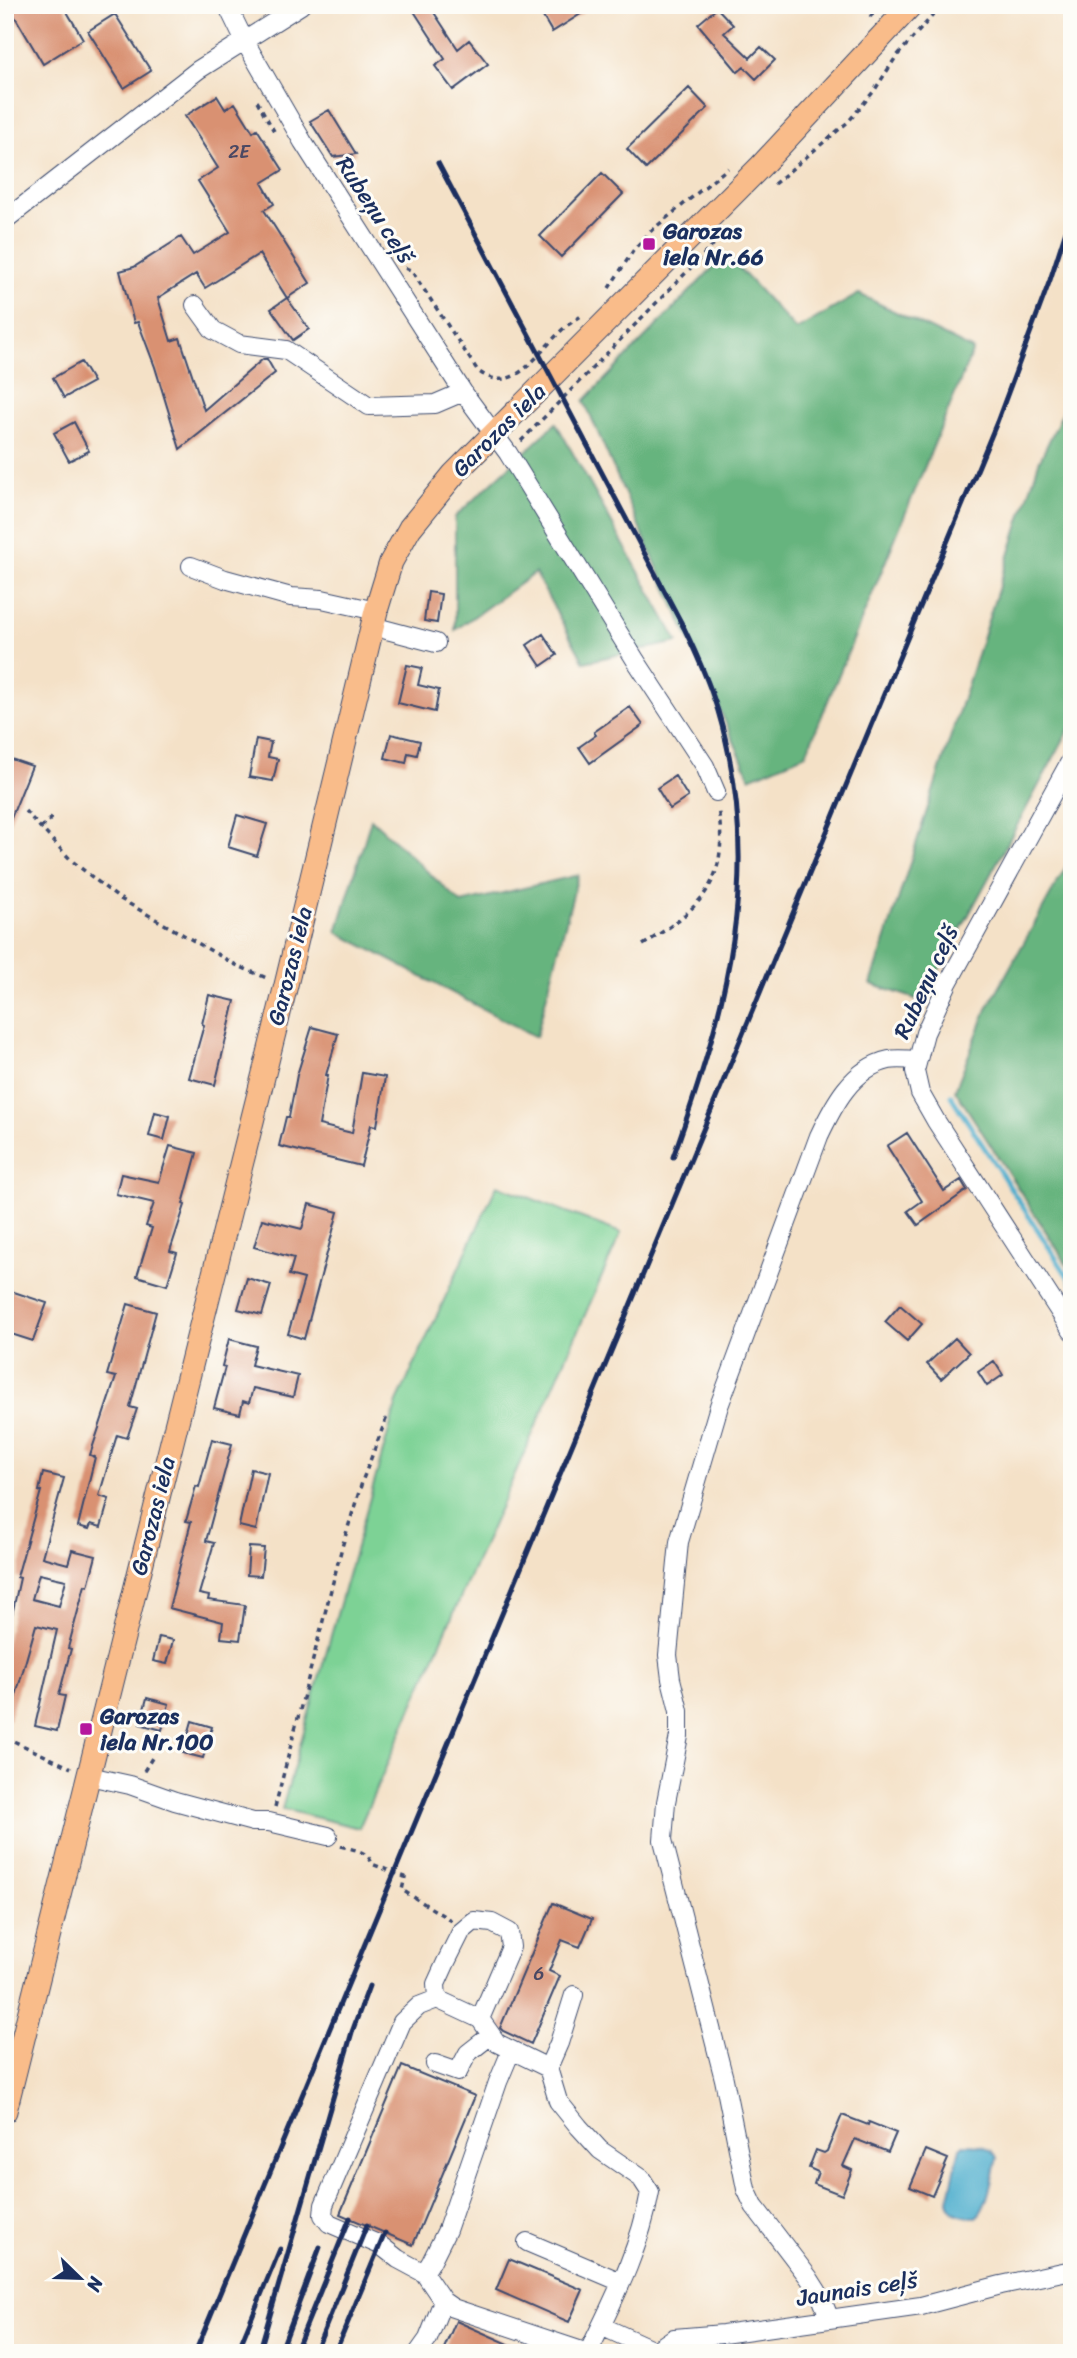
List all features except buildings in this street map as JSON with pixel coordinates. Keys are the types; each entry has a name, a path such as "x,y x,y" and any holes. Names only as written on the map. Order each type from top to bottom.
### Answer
{"main road":[{"name":"Garozas iela","path":"5,2111 286,985 374,618 391,562 426,505 454,474 761,166 911,5"}],"street":[{"name":"Rubeņu ceļš","path":"227,5 244,40 303,142 463,392 508,453 636,661 705,766 716,792"},
{"path":"5,220 198,70 301,5"},
{"path":"195,305 213,331 239,344 286,350 369,406 435,404 463,392"},
{"path":"191,566 225,579 291,597 322,599 436,643"},
{"name":"Rubeņu ceļš","path":"1072,758 948,983 925,1033 915,1071 925,1102 1072,1331"},
{"path":"829,2318 821,2297 809,2278 754,2206 746,2189 724,2079 663,1840 666,1802 679,1736 680,1711 668,1655 678,1542 719,1406 819,1136 834,1106 854,1080 872,1067 889,1060 917,1060"},
{"path":"89,1776 130,1785 175,1801 253,1822 269,1822 328,1836"},
{"path":"437,1999 436,1984 461,1932 474,1922 492,1923 509,1932 512,1947 480,2019"},
{"path":"548,2068 497,2043 480,2019 437,1999 419,2006 402,2022 324,2205 323,2215 329,2223 380,2245 398,2259 424,2273 443,2301 453,2308 588,2353 632,2259 650,2192 641,2178 600,2150 558,2101 548,2068 574,1995"},
{"path":"435,2064 458,2072 468,2053 491,2035"},
{"path":"424,2273 447,2230 511,2052"},
{"path":"527,2242 621,2282"},
{"name":"Jaunais ceļš","path":"653,2351 674,2338 723,2334 921,2306 1072,2270"},
{"path":"418,2353 428,2339 443,2301"},
{"path":"601,2326 653,2351"}],"path":[{"path":"863,26 880,5"},
{"path":"769,188 848,122 874,91 896,57 942,5"},
{"path":"253,93 278,137"},
{"path":"605,293 635,248 652,230 728,168"},
{"path":"508,453 719,239"},
{"path":"388,275 397,268 404,267 411,271 478,371 488,379 507,379 518,374 561,331 586,312"},
{"path":"643,946 678,923 698,904 713,882 720,856 721,826 716,792"},
{"path":"25,811 71,860 117,897 236,964 286,985"},
{"path":"40,828 53,817"},
{"path":"269,1822 278,1798 342,1547 363,1479 388,1413"},
{"path":"5,1738 89,1776"},
{"path":"328,1836 335,1844 368,1856 372,1864 405,1877 402,1890 450,1919 461,1932"}],"green space":[{"path":"726,254 796,330 859,294 973,350 806,754 750,778 584,401"},
{"path":"1072,393 1072,724 922,1001 871,984 1039,462"},
{"path":"556,423 678,642 584,662 535,573 455,630 455,517"},
{"path":"371,819 461,903 578,875 536,1037 337,932"},
{"path":"1072,856 1072,1272 955,1090 987,1009"},
{"path":"497,1185 621,1233 359,1828 282,1809 397,1402"}],"water":[{"path":"963,2144 987,2148 997,2158 987,2199 976,2217 962,2216 954,2212 948,2200"}],"waterway":[{"path":"951,1096 1072,1283"}],"railway":[{"path":"438,163 684,628 711,690 732,770 738,827 739,882 733,937 709,1046 673,1157"},
{"path":"195,2353 997,422 1050,280 1072,212"},
{"path":"259,2353 352,2032 369,1986"},
{"path":"295,2353 350,2218"},
{"path":"315,2353 367,2225"},
{"path":"335,2353 385,2233"},
{"path":"280,2353 320,2247"},
{"path":"237,2353 280,2249"}],"place":[{"name":"Garozas iela Nr.66","path":"649,244"},
{"name":"Garozas iela Nr.100","path":"86,1729"}]}
